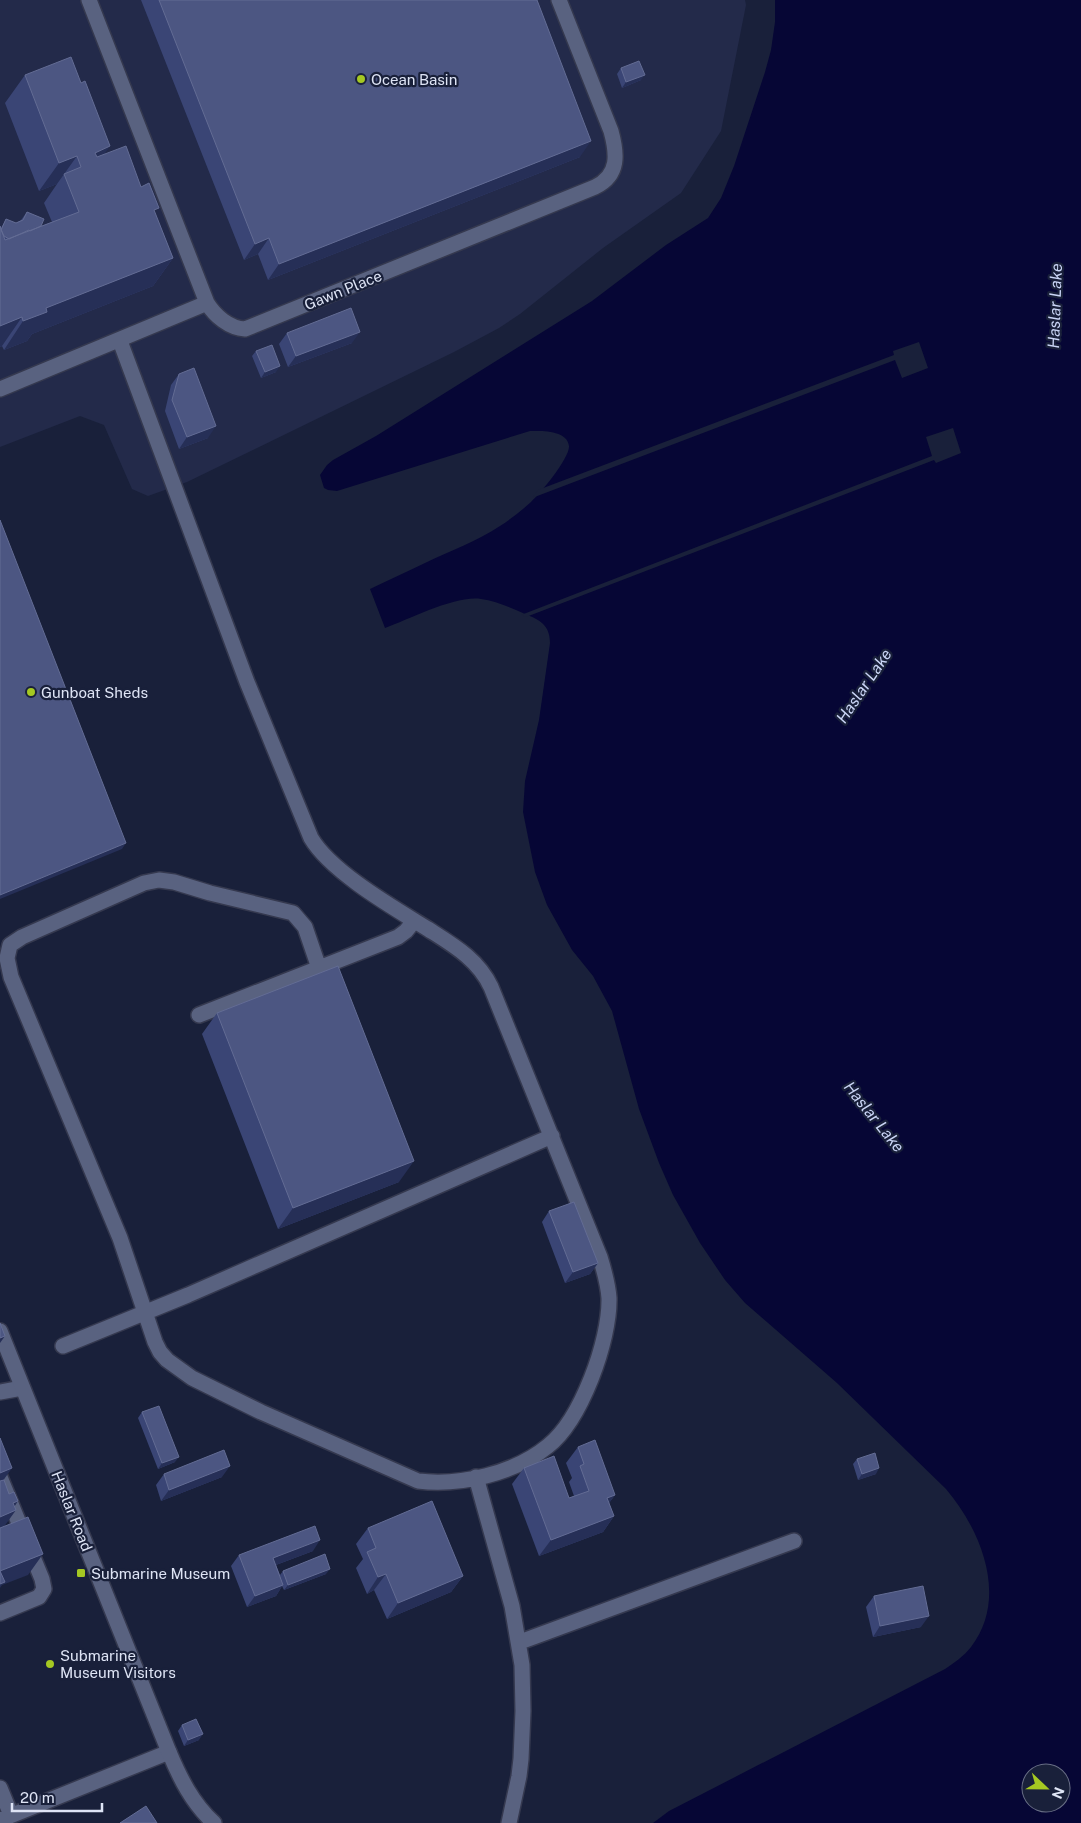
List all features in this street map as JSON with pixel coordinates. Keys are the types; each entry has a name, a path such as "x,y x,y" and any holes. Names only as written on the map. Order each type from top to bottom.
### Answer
{"street":[{"name":"Gawn Place","path":"89,0 207,303 218,317 240,328 250,327 606,181 615,164 614,140 559,0"},
{"path":"0,389 120,341 207,303"},
{"path":"120,341 248,682 312,838 319,849 336,865 376,896 467,955 484,974 492,987 600,1257 609,1298 605,1333 576,1410 561,1434 548,1446 527,1460 498,1472 446,1482 429,1482 409,1478 261,1412 192,1378 173,1366 160,1352 155,1342 120,1238 11,977 7,958 10,945 22,937 144,883 158,880 174,882 210,894 293,913 303,924 319,968"},
{"path":"199,1015 398,937 406,931 414,920"},
{"path":"62,1346 146,1313 552,1136"},
{"name":"Haslar Road","path":"0,1331 169,1752 189,1793 200,1809 214,1823"},
{"path":"0,1392 22,1388"},
{"path":"0,1477 42,1579 44,1590 39,1597 0,1613"},
{"path":"476,1477 512,1606 520,1642 523,1727 519,1776 509,1823"},
{"path":"520,1642 794,1541"},
{"path":"0,1788 5,1817 169,1752"}],"shaded area":[{"path":"0,0 745,0 746,5 721,131 681,193 603,248 520,314 499,328 454,352 187,482 148,496 132,489 104,425 80,416 0,447"}],"water":[{"name":"Haslar Lake","path":"775,0 1081,0 1081,1823 653,1823 669,1811 945,1669 955,1662 971,1647 982,1628 988,1607 989,1586 986,1565 970,1524 946,1489 837,1383 745,1303 725,1280 700,1243 673,1195 639,1109 612,1011 593,976 572,950 547,905 535,872 523,812 525,781 539,720 550,643 546,627 535,619 503,605 487,600 471,599 446,604 385,628 370,589 473,541 512,518 535,498 554,476 568,452 569,446 567,441 564,437 553,432 530,431 337,491 324,488 320,475 333,460 376,436 592,301 666,245 708,218 721,198 734,166 771,50 775,22"}],"pier":[{"path":"919,342 928,368 902,378 895,360 532,498 538,490 894,355 893,351"},
{"path":"953,428 961,453 936,463 934,460 526,617 521,615 932,456 926,437"}],"building":[{"name":"Ocean Basin","path":"159,0 537,0 591,141 279,264 269,238 255,244"},
{"path":"71,57 81,83 85,81 110,146 95,153 97,157 126,146 141,187 149,183 159,208 154,210 173,258 46,308 47,312 23,321 22,317 0,326 0,226 5,240 79,212 64,174 81,167 77,156 59,163 25,75"},
{"path":"639,61 645,75 626,82 621,68"},
{"path":"27,212 44,219 41,226 9,239 4,236 1,230 6,219 16,223 23,220"},
{"path":"351,308 360,332 296,356 287,333"},
{"path":"272,345 280,366 265,372 256,351"},
{"path":"194,368 216,426 187,437 172,400 179,374"},
{"name":"Gunboat Sheds","path":"0,520 126,843 0,895"},
{"path":"338,966 414,1161 293,1208 217,1013"},
{"path":"574,1202 598,1263 573,1272 549,1211"},
{"path":"0,1323 5,1336 0,1338"},
{"path":"159,1406 179,1457 162,1463 142,1412"},
{"path":"0,1438 12,1468 0,1473"},
{"path":"595,1440 615,1495 607,1498 614,1516 551,1540 524,1468 554,1456 569,1498 589,1491 580,1466 584,1464 578,1447"},
{"path":"224,1450 230,1466 169,1490 164,1474"},
{"path":"875,1453 879,1468 862,1474 857,1459"},
{"path":"4,1480 9,1494 14,1492 18,1501 13,1503 16,1510 0,1517 0,1481"},
{"path":"432,1501 463,1576 398,1603 386,1574 378,1577 367,1552 376,1548 368,1528"},
{"path":"28,1517 43,1554 0,1571 0,1528"},
{"path":"315,1526 320,1540 273,1558 283,1585 255,1596 239,1555"},
{"path":"325,1554 330,1569 288,1585 283,1571"},
{"path":"0,1571 5,1582 0,1584"},
{"path":"923,1586 929,1616 880,1626 874,1596"},
{"path":"196,1719 203,1734 188,1740 182,1725"},
{"path":"146,1806 157,1823 120,1823"}],"place":[{"name":"Ocean Basin","path":"361,79"},
{"name":"Gunboat Sheds","path":"31,692"},
{"name":"Submarine Museum","path":"81,1573"},
{"name":"Submarine Museum Visitors","path":"50,1664"}]}
